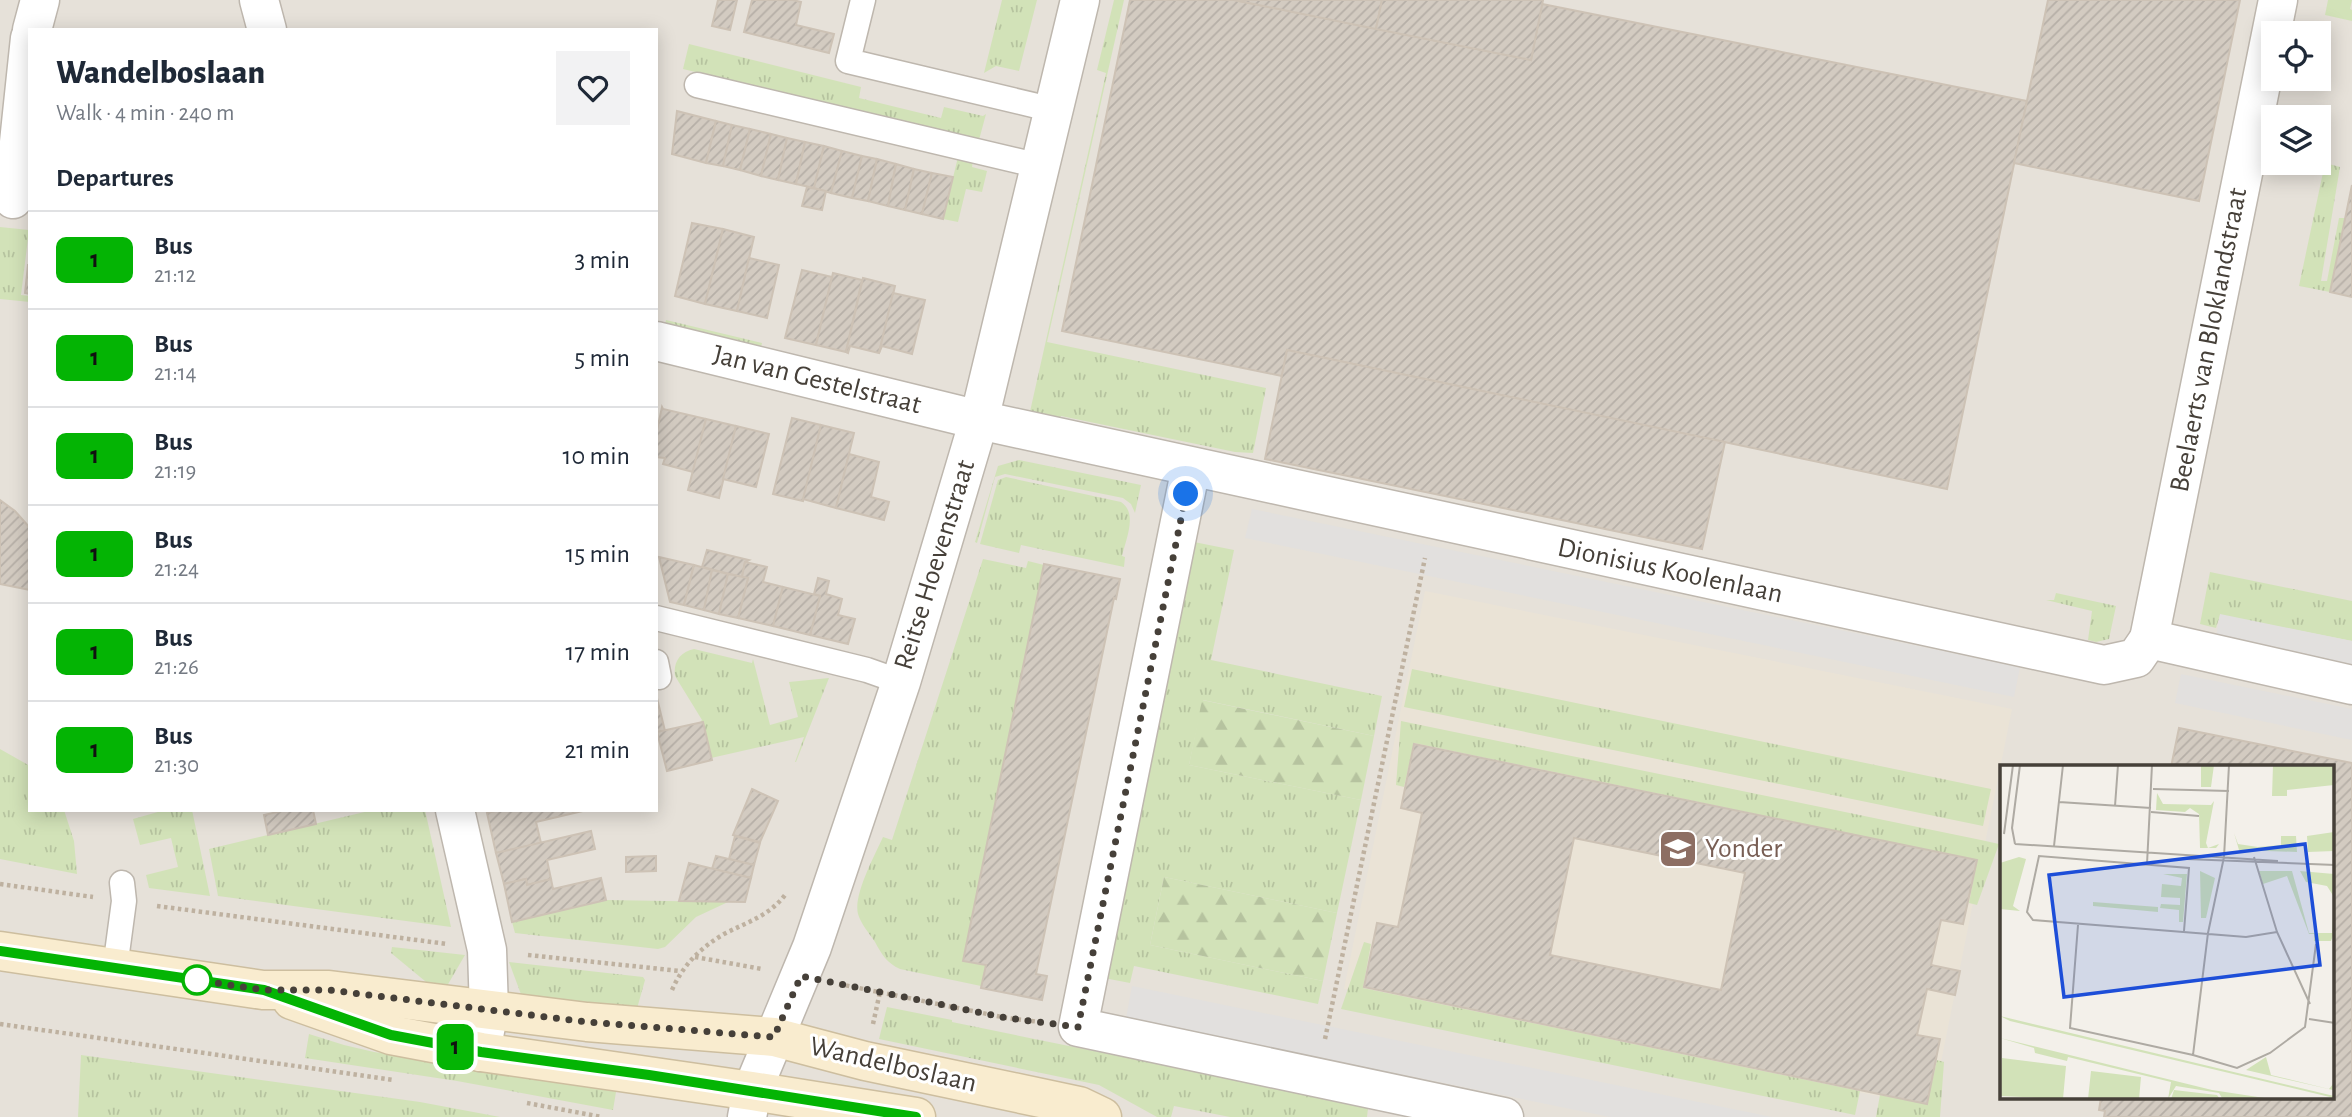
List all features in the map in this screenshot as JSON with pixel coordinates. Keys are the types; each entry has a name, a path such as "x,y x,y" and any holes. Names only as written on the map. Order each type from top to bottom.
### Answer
{"street":[{"path":"32,28 40,0"},
{"path":"259,0 266,28"},
{"name":"Reitse Hoevenstraat","path":"749,1104 801,976 901,682 979,420 1080,0"},
{"name":"Beelaerts van Bloklandstraat","path":"2149,639 2278,0"},
{"path":"0,26 28,33"},
{"path":"13,199 28,53"},
{"name":"Jan van Gestelstraat","path":"658,341 979,420"},
{"name":"Dionisius Koolenlaan","path":"979,420 2104,665 2136,658 2149,639"},
{"path":"1191,467 1078,1027 1317,1077 1457,1112 1504,1117"},
{"path":"2149,639 2352,685"},
{"path":"455,812 486,950 489,1010 481,1052"},
{"name":"Wandelboslaan","path":"0,951 264,990 329,990 587,1022 774,1037 865,1062 1079,1105 1102,1117"},
{"name":"Wandelboslaan","path":"264,990 391,1035 749,1104 916,1117"}],"lane":[{"path":"863,0 848,61 1054,110"},
{"path":"697,85 1040,166"},
{"path":"658,618 867,670 901,682"},
{"path":"115,968 123,892"}],"path":[{"path":"1317,1077 1433,519"},
{"path":"0,884 123,892 486,950 680,971"},
{"path":"694,957 1007,1018 1078,1027"},
{"path":"0,1024 403,1081"},
{"path":"523,1102 601,1117"}],"shaded area":[{"path":"0,0 2352,0 2352,1117 0,1117"},
{"path":"1252,509 2020,667 2014,697 1245,538"},
{"name":"Yonder","path":"1425,591 2012,709 1932,1107 1344,989"},
{"path":"2220,614 2352,641 2352,671 2215,643"},
{"path":"2181,674 2352,709 2352,740 2175,703"},
{"path":"1132,986 1772,1117 1610,1117 1126,1018"}],"green space":[{"path":"1002,0 1037,0 1019,71 996,66 984,73"},
{"path":"1114,0 1124,0 1047,342 1266,388 1253,453 1235,452 1061,416 1058,425 1029,416 1106,73 1097,70"},
{"path":"2328,0 2352,0 2352,21 2325,15"},
{"path":"689,44 861,87 859,98 941,118 944,107 983,116 986,114 979,140 683,69"},
{"path":"958,157 973,161 972,167 987,171 982,192 966,189 958,222 943,219"},
{"path":"2331,165 2340,167 2321,281 2327,281 2339,218 2346,218 2330,292 2299,286 2322,175 2331,175"},
{"path":"0,227 28,230 21,295 28,296 28,302 0,299"},
{"path":"666,320 762,343 759,355 663,332"},
{"path":"1019,460 1141,485 1135,513 1131,504 1123,498 1005,474 995,477 977,543 975,542 998,466"},
{"path":"1006,477 1121,502 1130,519 1122,556 1125,557 1124,567 1021,545 1019,553 980,544 998,480"},
{"path":"1194,542 1234,550 1211,660 1382,696 1374,736 1203,700 1189,765 1361,800 1337,913 1164,877 1150,945 1323,981 1318,1004 1134,966 1130,983 1104,978"},
{"path":"983,559 1026,568 1028,561 1044,565 963,960 986,965 981,986 895,967 883,955 863,925 857,906 866,875 883,837 892,840"},
{"path":"2210,572 2352,601 2352,641 2220,615 2216,628 2200,624"},
{"path":"2056,593 2116,606 2109,639 2096,642 2088,640 2092,611 2046,600 2054,600"},
{"path":"694,649 752,663 753,659 770,725 798,717 789,682 829,678 796,762 804,737 711,758 703,722 699,723 702,720 675,676 678,658"},
{"path":"1412,669 1991,789 1983,826 1404,707"},
{"path":"1202,700 1374,736 1361,800 1189,765"},
{"path":"1401,721 1999,844 1977,905 1969,903 1977,860 1414,743 1404,787 1396,785"},
{"path":"0,749 28,765 28,812 65,812 74,841 77,874 0,859"},
{"path":"158,812 192,812 210,896 149,888 146,875 178,867 171,838 140,845 133,819"},
{"path":"365,812 425,812 451,927 218,896 209,849"},
{"path":"1164,877 1337,913 1323,981 1150,945"},
{"path":"606,900 728,902 696,917 665,947 658,949 515,933 512,922"},
{"path":"1364,942 1371,944 1363,988 1860,1091 1855,1115 1341,1009"},
{"path":"392,947 465,955 447,986 431,986 391,953"},
{"path":"509,962 643,977 645,980 636,1012 522,997"},
{"path":"887,1007 1368,1108 1367,1117 1230,1117 1174,1106 1171,1117 1157,1117 1099,1085 879,1039"},
{"path":"309,1034 374,1052 617,1086 613,1110 457,1081 305,1058"},
{"path":"81,1055 420,1102 500,1117 78,1117"},
{"path":"1937,1060 1944,1062 1940,1117 1876,1117 1880,1095 1927,1104"}],"building":[{"path":"718,0 737,0 730,30 712,26"},
{"path":"752,0 801,2 796,25 834,34 829,53 744,32"},
{"path":"1130,0 1234,0 1531,60 1542,4 2027,101 1947,489 1287,350 1282,376 1062,331"},
{"path":"1234,0 1382,0 1376,29"},
{"path":"1382,0 1543,0 1531,60 1376,29"},
{"path":"2048,0 2240,0 2199,201 2014,163"},
{"path":"677,111 716,121 706,163 672,154"},
{"path":"716,121 732,125 723,166 706,163"},
{"path":"732,125 750,129 740,170 723,166"},
{"path":"750,129 771,134 761,176 740,170"},
{"path":"771,134 787,138 778,180 761,176"},
{"path":"787,138 805,142 796,184 778,180"},
{"path":"805,142 824,146 814,188 796,184"},
{"path":"824,146 842,151 831,193 814,188"},
{"path":"842,151 862,156 852,198 831,193"},
{"path":"862,156 877,159 868,201 852,198"},
{"path":"877,159 896,164 888,206 868,201"},
{"path":"896,164 914,169 905,210 888,206"},
{"path":"914,169 932,173 922,214 905,210"},
{"path":"932,173 953,177 943,219 922,214"},
{"path":"2352,185 2352,297 2330,292"},
{"path":"807,187 826,191 822,210 802,206"},
{"path":"692,223 723,229 705,304 675,296"},
{"path":"723,229 754,237 737,311 705,304"},
{"path":"749,258 779,265 767,318 737,311"},
{"path":"28,265 28,294 25,293"},
{"path":"802,270 832,277 816,345 785,338"},
{"path":"833,273 862,280 846,352 816,345"},
{"path":"863,278 895,286 879,353 850,346 848,353 846,352"},
{"path":"893,293 925,300 912,354 882,346 879,353"},
{"path":"1287,350 1725,442 1702,549 1265,459"},
{"path":"662,407 706,419 693,472 663,464 665,458 658,457 658,426"},
{"path":"792,418 821,425 803,501 773,494"},
{"path":"706,419 736,426 719,498 688,490"},
{"path":"821,425 854,433 836,508 803,499"},
{"path":"736,426 769,434 756,487 723,479"},
{"path":"849,454 879,462 871,497 889,502 884,520 836,508"},
{"path":"0,500 28,526 28,590 0,584"},
{"path":"707,550 749,560 745,562 742,577 702,567"},
{"path":"659,557 694,565 684,605 670,602"},
{"path":"745,562 767,567 763,582 783,587 773,626 738,618 748,578 742,577"},
{"path":"1044,564 1120,579 1036,974 1047,976 1042,1000 981,988 986,965 963,961"},
{"path":"694,565 712,570 704,610 684,605"},
{"path":"712,570 728,574 719,614 704,610"},
{"path":"728,574 748,578 738,618 719,614"},
{"path":"818,578 829,581 826,594 842,599 838,615 855,619 848,644 810,635 820,596 814,594"},
{"path":"783,587 820,596 810,635 773,626"},
{"path":"658,702 665,731 658,732"},
{"path":"703,722 712,760 667,771 658,732"},
{"path":"2179,728 2352,763 2352,1117 2104,1117 2105,1111 2099,1110 2101,1100 2334,1100 2334,765 2171,765"},
{"path":"1414,744 1977,860 1963,924 1941,920 1931,965 1960,971 1955,995 1927,989 1917,1035 1940,1039 1927,1104 1364,987 1377,923 1398,927 1422,813 1401,808","holes":["1574,838 1745,873 1721,990 1550,955"]},
{"path":"752,789 778,801 760,842 733,835"},
{"path":"277,812 313,812 316,824 268,835 264,815"},
{"path":"578,812 536,822 541,843 496,853 487,813"},
{"path":"591,831 595,849 547,860 551,879 527,885 526,879 504,884 496,853"},
{"path":"735,836 760,843 754,865 729,859"},
{"path":"656,856 656,871 626,872 626,857"},
{"path":"716,856 754,865 751,878 712,869"},
{"path":"689,863 751,878 745,902 679,901"},
{"path":"601,878 606,900 512,922 504,884 526,879 527,885 551,879 553,889"}],"bus line":[{"name":"1","path":"0,951 264,990 391,1035 481,1052 916,1117"}],"place":[{"name":"Yonder","path":"1678,849"}],"route":[{"path":"197,980 189,979 264,990 329,990 587,1022 774,1037 801,976 1007,1018 1078,1027 1186,494"}]}
